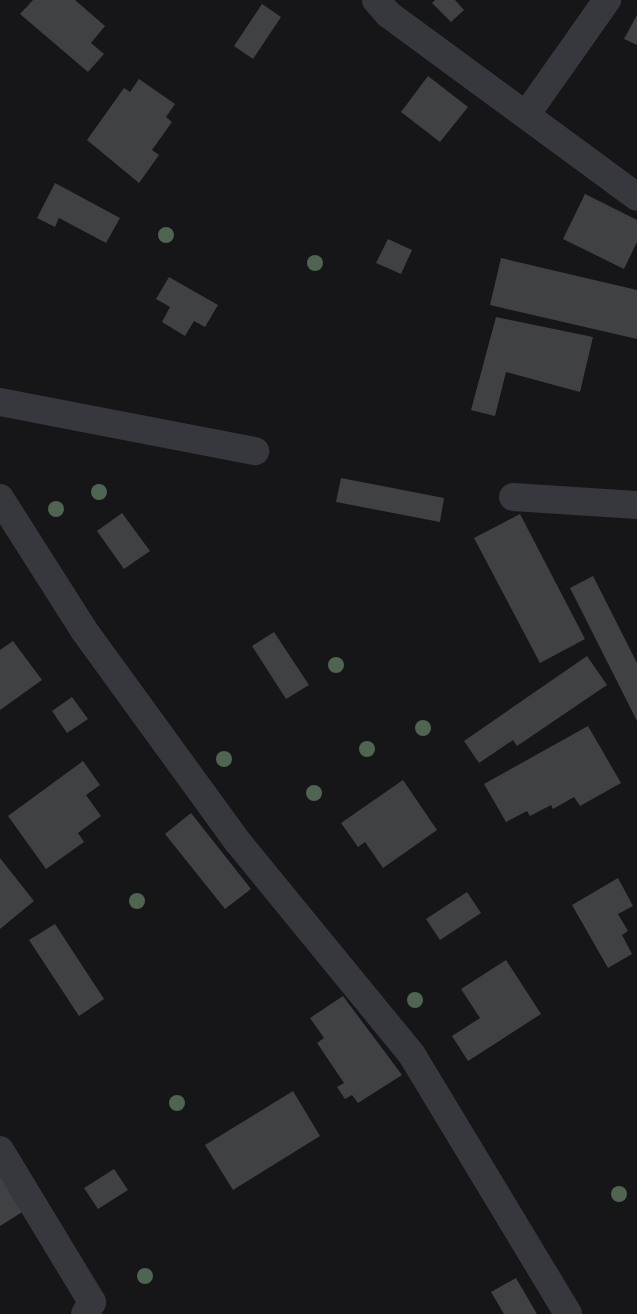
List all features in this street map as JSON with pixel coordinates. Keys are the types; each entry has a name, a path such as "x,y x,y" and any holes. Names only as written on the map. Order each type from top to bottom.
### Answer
{"street":[{"path":"376,0 388,14 637,197"},
{"path":"526,115 607,0"},
{"path":"0,402 255,451"},
{"path":"513,496 637,505"},
{"path":"0,498 84,629 237,841 412,1055 568,1314"},
{"path":"0,1150 92,1302 86,1314"}],"building":[{"path":"33,0 75,0 105,26 91,43 104,54 88,72 20,14"},
{"path":"435,0 455,0 464,10 451,22 432,3"},
{"path":"262,4 281,17 253,59 234,46"},
{"path":"637,15 637,45 624,39"},
{"path":"428,76 468,107 440,142 401,112"},
{"path":"139,79 175,104 166,117 172,122 152,150 159,155 139,183 87,140 124,88 130,92"},
{"path":"55,183 120,218 106,243 59,218 55,227 37,218"},
{"path":"585,194 637,220 637,242 624,269 563,239"},
{"path":"388,239 412,250 401,274 376,263"},
{"path":"501,258 637,290 637,339 490,305"},
{"path":"169,277 218,305 205,327 194,321 185,336 162,322 170,307 156,299"},
{"path":"496,317 593,337 580,392 506,372 495,416 471,410"},
{"path":"341,478 444,498 440,522 336,502"},
{"path":"122,513 150,551 124,569 97,531"},
{"path":"520,514 585,639 540,663 474,538"},
{"path":"593,576 637,663 637,721 570,588"},
{"path":"274,632 309,685 286,699 252,646"},
{"path":"13,641 42,680 0,710 0,650"},
{"path":"587,656 607,685 517,746 513,740 479,763 464,741"},
{"path":"72,697 88,719 67,733 52,711"},
{"path":"588,726 621,783 580,806 574,797 553,809 551,805 530,816 527,811 506,822 484,784"},
{"path":"83,761 100,785 86,795 101,816 78,833 84,842 46,869 8,816"},
{"path":"403,780 437,830 383,868 365,842 358,847 341,823"},
{"path":"191,813 251,889 225,909 165,834"},
{"path":"0,858 34,901 0,929"},
{"path":"618,878 633,906 618,914 628,931 622,935 632,954 608,968 572,905"},
{"path":"467,892 481,913 440,940 426,919"},
{"path":"55,924 104,999 79,1016 29,940"},
{"path":"506,960 541,1014 468,1061 452,1036 480,1018 461,989"},
{"path":"343,996 402,1075 358,1103 352,1095 345,1099 337,1087 344,1083 317,1043 324,1038 310,1018"},
{"path":"293,1091 320,1136 233,1190 205,1145"},
{"path":"114,1169 128,1190 98,1209 84,1188"},
{"path":"0,1175 24,1211 0,1226"},
{"path":"516,1278 537,1314 504,1314 491,1292"}]}
